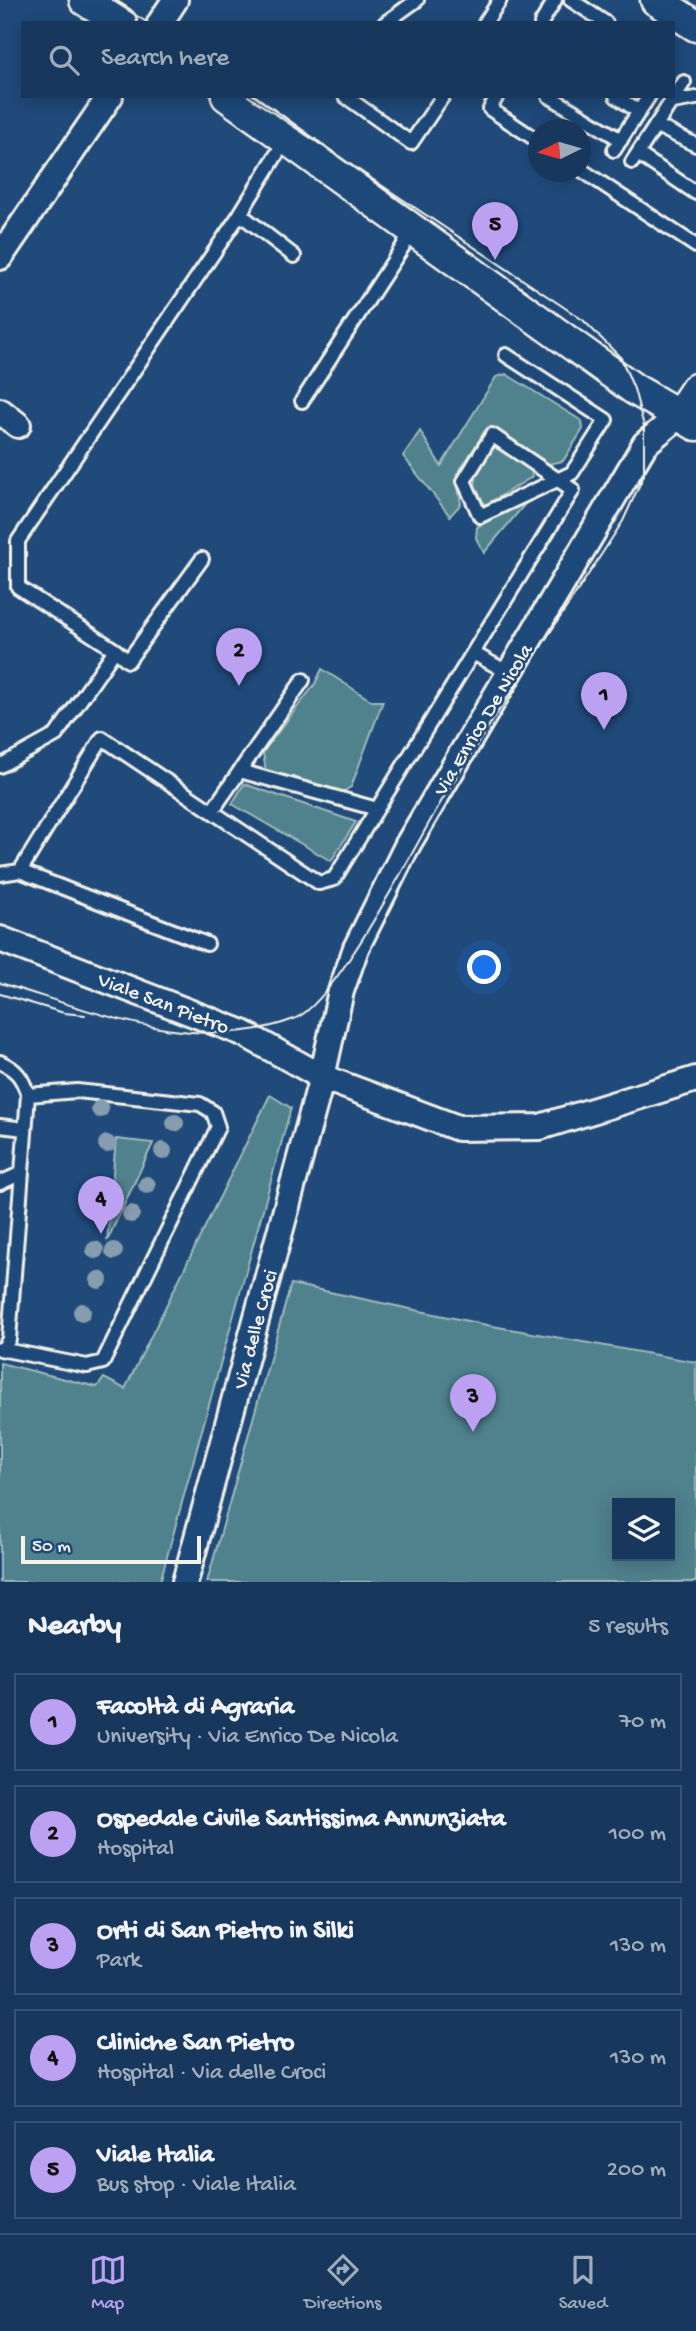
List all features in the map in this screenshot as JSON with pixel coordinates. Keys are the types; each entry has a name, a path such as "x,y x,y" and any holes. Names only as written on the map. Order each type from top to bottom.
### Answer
{"street":[{"path":"85,0 118,21"},
{"path":"161,21 175,0"},
{"path":"656,0 694,28"},
{"path":"0,257 109,98"},
{"path":"230,98 634,389 687,421"},
{"name":"Via Enrico De Nicola","path":"322,1077 341,991 356,948 408,844 645,444 687,421 696,390"},
{"name":"Viale San Pietro","path":"0,939 243,1033 322,1077 458,1128 540,1127 696,1079"},
{"name":"Via delle Croci","path":"185,1582 322,1077"}],"lane":[{"path":"388,21 417,0"},
{"path":"486,21 500,0"},
{"path":"542,21 555,0"},
{"path":"571,0 603,21"},
{"path":"684,82 639,158 696,193"},
{"path":"348,98 411,143 442,98"},
{"path":"496,98 490,109 528,134"},
{"path":"552,98 608,133 617,145 648,98"},
{"path":"619,98 639,113"},
{"path":"673,102 696,98"},
{"path":"657,126 696,145"},
{"path":"202,559 128,661 116,650 18,587 18,541 240,214 286,139"},
{"path":"591,176 696,246"},
{"path":"240,214 294,256"},
{"path":"302,401 413,230"},
{"path":"20,870 102,738 319,883 334,879 573,490 556,478 492,435 464,481 480,516 556,478 572,473 606,420 506,355"},
{"path":"0,766 57,735 116,650"},
{"path":"472,653 509,673"},
{"path":"212,811 303,680"},
{"path":"240,771 377,809"},
{"path":"0,874 20,870 207,944"},
{"path":"0,1062 15,1069 22,1077 28,1095 4,1346 87,1366 103,1362 218,1127 213,1112 200,1104 77,1091 28,1095"},
{"path":"0,1126 25,1129"},
{"path":"0,1183 22,1172"}],"green space":[{"path":"506,374 582,421 583,429 563,461 548,464 488,427 456,476 461,504 450,516 403,456 420,431 441,466 496,377"},
{"path":"494,447 531,469 532,477 485,505 475,486 477,473"},
{"path":"530,498 484,553 476,538 477,527"},
{"path":"322,669 372,701 383,701 351,787 342,792 266,773 263,752 315,684"},
{"path":"244,784 356,822 331,861 232,804"},
{"path":"270,1095 291,1108 160,1582 0,1582 0,1363 97,1387 104,1378 125,1389"},
{"path":"116,1139 153,1143 107,1241"},
{"path":"291,1284 487,1325 696,1362 696,1582 207,1582"}],"tram line":[{"path":"112,0 145,21"},
{"path":"0,983 108,1016 183,1031 220,1033 257,1029 294,1019 312,1007 332,984 375,919 466,762 623,521 644,475 644,426 634,389 621,358 583,320 251,98"},
{"path":"0,994 64,1013 85,1015"}],"place":[{"name":"Viale Italia","path":"495,260"},
{"name":"Ospedale Civile Santissima Annunziata","path":"239,686"},
{"name":"Facoltà di Agraria","path":"604,730"},
{"name":"Cliniche San Pietro","path":"101,1234"},
{"name":"Orti di San Pietro in Silki","path":"473,1432"}]}
